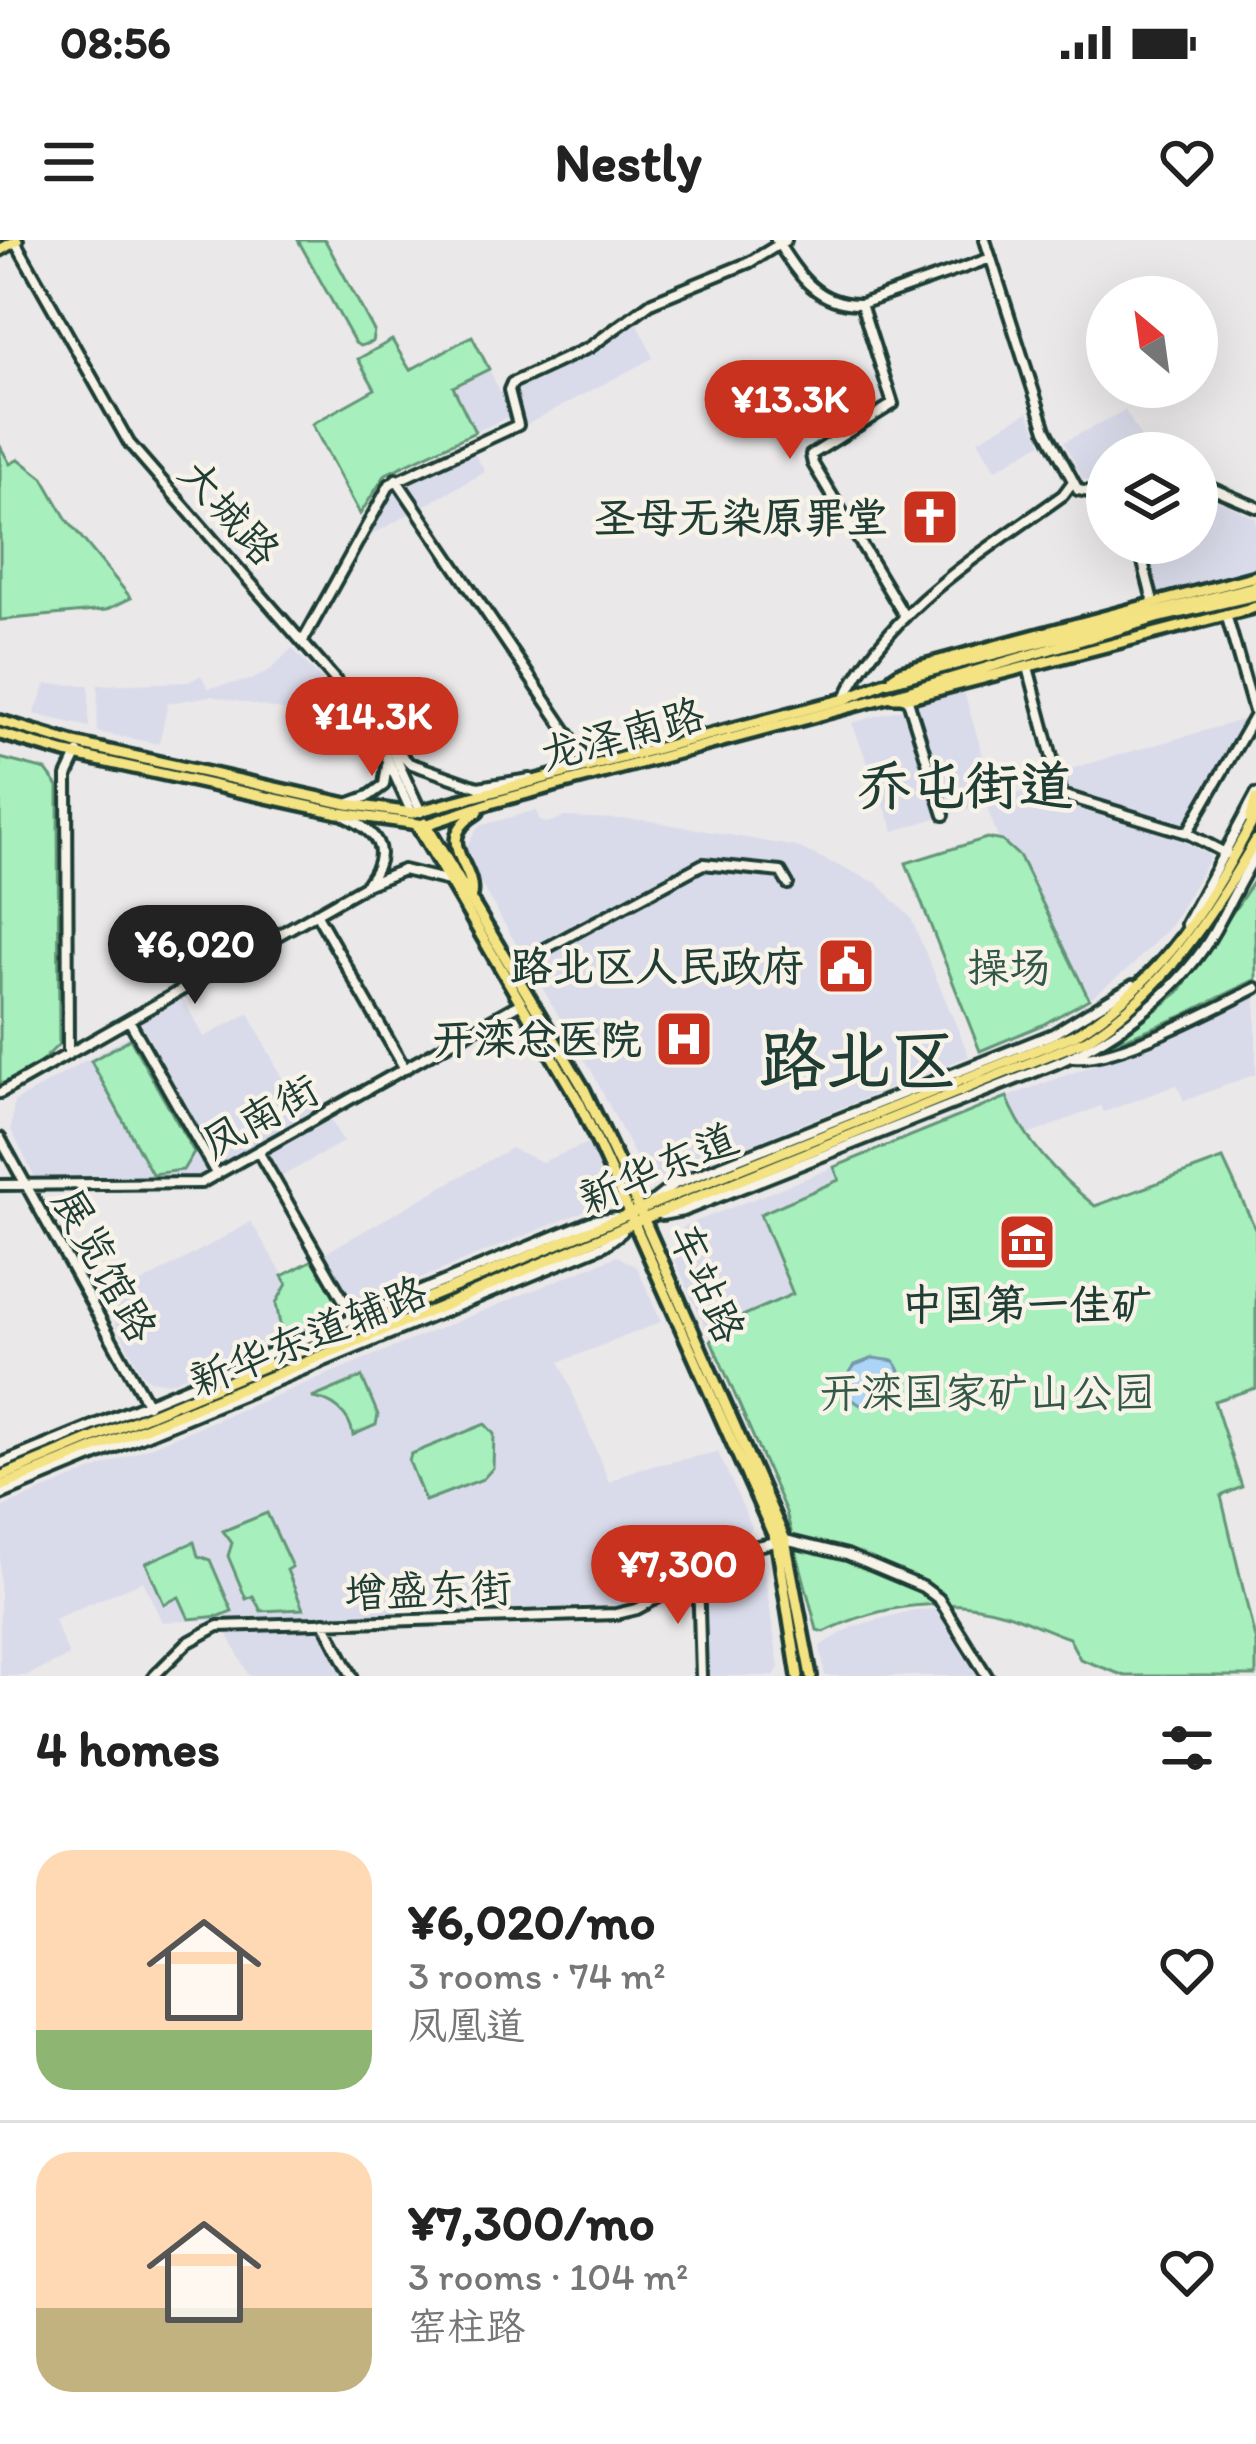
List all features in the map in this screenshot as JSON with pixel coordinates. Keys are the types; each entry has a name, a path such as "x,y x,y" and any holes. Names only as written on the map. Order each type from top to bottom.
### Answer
{"main road":[{"path":"883,683 902,671 1256,576"},
{"name":"龙泽南路","path":"343,808 416,813 845,699 883,683 1256,590"},
{"name":"龙泽南路","path":"0,734 421,825 1256,590"},
{"path":"886,697 907,698 1256,607"},
{"name":"龙泽南路","path":"0,722 81,750"},
{"path":"1253,844 1256,797"},
{"path":"471,895 473,884 457,857 458,838 465,821 494,802"},
{"name":"车站路","path":"416,813 579,1102 637,1217"},
{"name":"新华东道","path":"637,1217 1066,1055 1113,1023 1173,967 1253,844 1256,814"},
{"name":"车站路","path":"421,825 471,895 584,1090 781,1542 812,1676"},
{"name":"新华东道","path":"0,1477 153,1418 1076,1034 1124,1002 1160,968 1184,938 1229,855 1253,844"},
{"name":"新华东道","path":"0,1491 153,1418"},
{"name":"车站路","path":"781,1542 798,1676"}],"street":[{"path":"985,240 1046,430 1072,483 1086,491"},
{"path":"304,639 396,479 518,425 509,390 512,383 590,347 652,302 750,262 780,242 814,291 844,304 861,304 991,258"},
{"name":"大城路","path":"8,244 129,443 304,639 382,738"},
{"path":"861,304 893,404 811,455 905,617"},
{"path":"396,479 590,766"},
{"path":"845,699 854,679 926,594 1063,495 1072,483"},
{"path":"1218,491 1256,507"},
{"path":"1143,564 1153,601"},
{"path":"1187,833 1255,715 1226,614"},
{"path":"1028,667 1061,795 1187,833 1229,855 1229,839 1256,797"},
{"path":"907,698 944,815"},
{"path":"382,738 409,763 478,787 543,779"},
{"path":"368,884 380,864 375,836 343,808 384,785 388,768 382,738"},
{"path":"382,738 416,813"},
{"path":"68,1054 67,776 81,750"},
{"path":"1066,1055 1131,1020 1189,967 1251,873 1253,844"},
{"path":"513,966 703,864 781,872 788,884"},
{"path":"0,1093 368,884 403,870 451,881"},
{"path":"316,913 405,1069"},
{"path":"1066,1055 1086,1059 1156,1035 1256,988"},
{"name":"凤南街","path":"0,1185 201,1183 523,1003"},
{"path":"129,1019 218,1175"},
{"name":"展览馆路","path":"0,1138 153,1418"},
{"path":"259,1152 354,1318"},
{"name":"新华东道辅路","path":"153,1418 354,1318 594,1220 637,1217"},
{"name":"新华东道辅路","path":"0,1464 153,1418 604,1245 637,1217"},
{"path":"781,1542 815,1544 923,1587 940,1599 987,1676"},
{"name":"增盛东街","path":"154,1676 187,1643 210,1629 616,1614 637,1609 752,1547 781,1542"},
{"path":"698,1576 701,1676"},
{"path":"324,1622 352,1676"}],"shaded area":[{"path":"637,321 653,358 524,426 513,390 516,385 582,355"},
{"path":"489,369 511,416 475,432 453,386"},
{"path":"1125,410 1138,432 1086,432 1086,480 1064,442"},
{"path":"1028,412 1042,443 995,470 978,440"},
{"path":"472,449 485,472 364,539 390,495 405,480"},
{"path":"1218,501 1256,518 1256,571 1155,594 1147,564 1218,564"},
{"path":"292,648 364,726 211,696 168,703 159,744 97,732 98,685 189,682 201,675 208,688 251,680 270,670"},
{"path":"46,684 89,685 89,727 34,714"},
{"path":"964,692 996,800 1053,783 1059,802 1179,839 1211,856 1171,925 1132,966 1089,999 980,1051 906,863 973,840 998,839 986,804 945,816 911,706"},
{"path":"909,707 943,816 894,831 852,723"},
{"path":"1249,718 1191,817 1180,826 1065,790 1059,772"},
{"path":"536,810 540,821 547,823 564,817 645,820 797,847 877,883 911,918 969,1056 666,1179 643,1172 591,1070 528,964 702,868 787,875 785,869 702,861 524,957 466,859 465,848 479,826"},
{"path":"1256,994 1256,1074 1184,1101 1177,1085 1104,1112 1101,1106 1026,1136 1069,1185 1095,1206 1221,1495 1256,1643 1256,1676 999,1105 1017,1121 1007,1097 1185,1031"},
{"path":"182,997 204,1037 249,1013 284,1082 295,1077 315,1114 221,1167 139,1020"},
{"path":"130,1035 207,1171 203,1176 35,1177 11,1130 14,1102"},
{"path":"330,1118 343,1142 279,1178 266,1154"},
{"path":"588,1143 611,1188 604,1203 352,1307 323,1254 511,1148 542,1162"},
{"path":"834,1167 839,1180 793,1295 734,1319 737,1329 711,1340 672,1254 684,1226"},
{"path":"251,1222 288,1283 276,1304 282,1336 169,1383 149,1380 105,1303"},
{"path":"617,1256 637,1267 661,1322 560,1362 609,1482 637,1469 718,1452 752,1527 746,1539 632,1601 616,1605 162,1622 143,1581 54,1619 69,1656 25,1676 0,1676 0,1508"},
{"path":"755,1566 764,1572 779,1667 774,1676 707,1676 706,1583"},
{"path":"943,1609 980,1676 825,1676 820,1646 854,1626 914,1610"},
{"path":"324,1626 350,1676 249,1676 225,1629"}],"green space":[{"path":"298,240 325,240 374,331 372,342 355,343"},
{"path":"472,336 489,369 453,387 475,432 386,474 360,514 312,424 375,389 358,359 392,340 410,370"},
{"path":"0,446 10,464 19,459 43,478 67,520 131,598 106,610 0,620"},
{"path":"0,758 46,770 58,786 59,1044 37,1066 0,1085"},
{"name":"操场","path":"987,838 1002,841 1020,857 1089,999 980,1051 906,863"},
{"path":"1254,881 1256,979 1114,1043 1179,992"},
{"path":"130,1039 194,1152 183,1170 152,1174 91,1061"},
{"name":"开滦国家矿山公园","path":"1007,1097 1044,1157 1095,1206 1223,1159 1256,1230 1256,1388 1214,1401 1242,1487 1221,1496 1256,1643 1256,1676 1125,1676 1080,1659 1069,1638 1008,1614 962,1605 891,1609 824,1632 817,1630 786,1512 711,1340 736,1329 733,1320 793,1294 760,1214 839,1180 834,1167"},
{"path":"313,1260 343,1311 282,1336 276,1303 287,1284 282,1276"},
{"path":"362,1377 378,1415 376,1425 353,1435 339,1409 312,1398"},
{"path":"485,1424 494,1434 493,1468 483,1479 425,1501 409,1461 411,1454"},
{"path":"267,1513 292,1567 287,1570 303,1609 261,1611 253,1596 246,1599 228,1556 232,1543 223,1531"},
{"path":"194,1542 198,1556 210,1560 232,1611 189,1619 179,1597 164,1604 146,1563"}],"water":[{"path":"873,1358 894,1361 900,1386 889,1398 862,1406 850,1398 846,1377 855,1365"}],"place":[{"name":"圣母无染原罪堂","path":"930,517"},
{"name":"路北区人民政府","path":"846,966"},
{"name":"开滦总医院","path":"684,1039"},
{"name":"中国第一佳矿","path":"1027,1242"}],"district":[{"name":"乔屯街道","path":"965,785"},
{"name":"路北区","path":"858,1060"}]}
